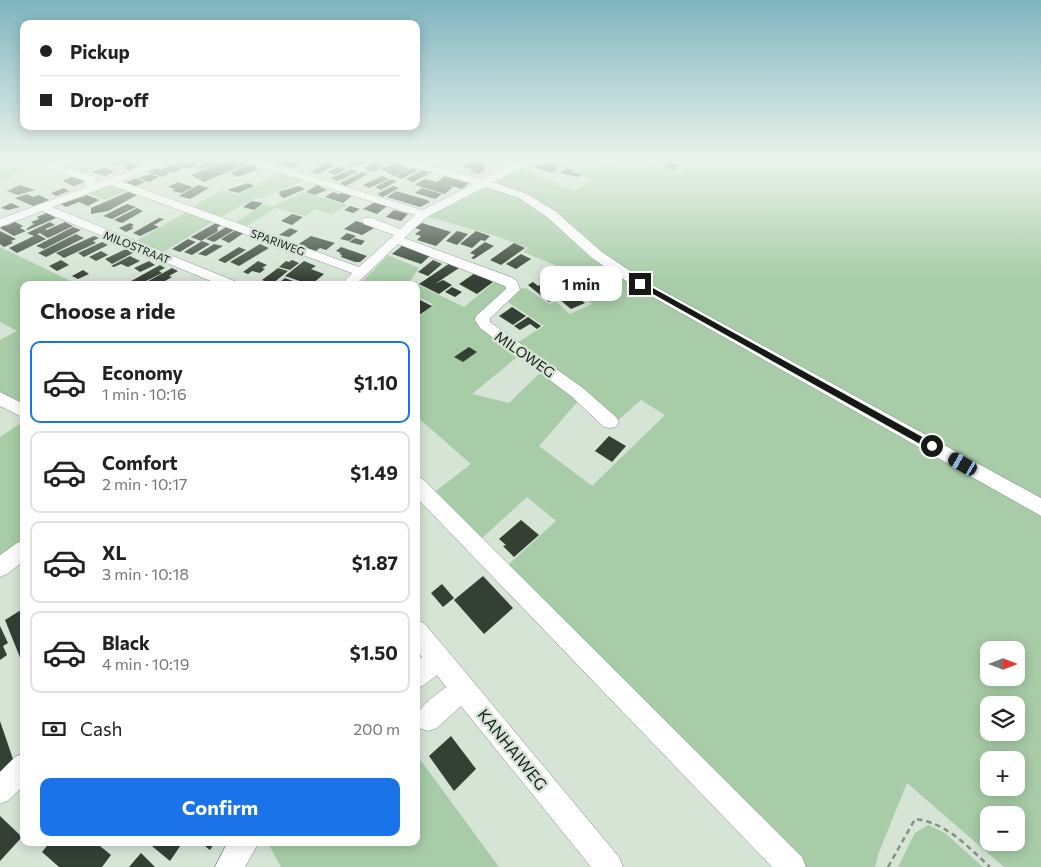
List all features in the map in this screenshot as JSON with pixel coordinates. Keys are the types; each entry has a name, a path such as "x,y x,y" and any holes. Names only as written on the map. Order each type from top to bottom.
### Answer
{"street":[{"path":"0,223 59,200"},
{"name":"SPARIWEG","path":"164,200 361,272"},
{"path":"379,200 423,214"},
{"path":"351,281 423,214 450,200"},
{"path":"530,200 551,214 597,256 640,284 1041,508"},
{"name":"MILOSTRAAT","path":"41,207 222,281"},
{"path":"0,212 16,211 21,215"},
{"path":"368,221 398,236"},
{"name":"MILOWEG","path":"398,236 512,284 513,290 483,316 482,320 485,325 578,392 610,422"},
{"path":"0,398 20,410"},
{"path":"420,488 792,867"},
{"path":"0,567 20,552"},
{"name":"KANHAIWEG","path":"420,636 609,867"},
{"path":"420,673 439,658"},
{"path":"428,719 463,688"},
{"path":"0,791 20,770"},
{"path":"229,867 242,846"}],"path":[{"path":"888,867 914,819 928,819 944,827 990,867"}],"green space":[{"path":"203,200 251,200 219,218 190,208"},
{"path":"285,200 332,200 347,205 332,214 315,209 305,216 276,208 245,227 234,223 264,204 271,207"},
{"path":"455,200 524,200 545,214 578,245 1041,512 1041,867 1004,867 986,851 1025,851 1025,806 980,806 980,846 907,783 879,852 875,867 801,867 508,565 556,521 527,497 481,539 432,494 471,464 420,419 420,316 433,304 420,298 420,286 464,307 498,279 510,289 479,318 521,354 472,394 509,403 542,371 580,399 539,446 592,486 665,415 641,400 616,422 515,344 544,326 505,300 517,289 526,288 549,304 556,302 570,314 592,304 578,292 595,281 576,269 569,273 556,272 555,265 523,252 528,248 496,236 426,216"},
{"path":"527,200 1041,200 1041,503 629,274 565,224"},
{"path":"187,212 214,221 162,253 134,242"},
{"path":"0,247 71,281 20,281 20,406 0,393 0,340 17,331 0,322"},
{"path":"388,255 419,268 410,281 363,281"},
{"path":"20,424 20,544 0,558 0,437"},
{"path":"420,759 499,867 281,867 270,846 420,846"},
{"path":"928,825 945,833 983,867 898,867 915,833"}],"building":[{"path":"21,200 48,200 33,206"},
{"path":"71,200 98,200 88,206 79,202 66,207 61,204"},
{"path":"108,200 127,200 108,211 91,214 91,208"},
{"path":"398,200 430,202 420,207"},
{"path":"252,201 263,203 254,210 243,207"},
{"path":"375,202 387,206 377,214 363,209"},
{"path":"11,203 20,207 8,210 1,208"},
{"path":"127,204 136,207 112,219 103,216"},
{"path":"350,206 360,209 353,213 344,210"},
{"path":"137,208 143,211 122,223 114,220"},
{"path":"394,210 408,214 401,221 386,217"},
{"path":"47,213 56,218 28,230 26,229 34,224 31,222 39,219 37,217"},
{"path":"292,214 303,217 292,225 281,221"},
{"path":"159,218 164,219 154,225 159,227 140,236 133,233"},
{"path":"356,221 376,227 362,235 344,229"},
{"path":"15,222 23,226 20,228 26,231 14,236 0,228 4,225"},
{"path":"50,222 55,225 45,229 47,230 65,222 73,226 48,238 40,233 37,234 46,239 17,253 9,248 34,236 27,233"},
{"path":"130,223 134,225 131,227 134,228 126,232 119,228"},
{"path":"216,223 221,225 217,228 218,231 201,241 191,237"},
{"path":"422,223 451,232 436,246 417,240 421,236 415,234 421,230 415,228"},
{"path":"228,226 236,229 214,242 206,239"},
{"path":"73,227 81,230 44,249 36,246"},
{"path":"290,228 298,231 289,237 279,235"},
{"path":"236,230 245,232 229,243 221,239"},
{"path":"0,231 16,239 11,241 13,243 4,247 0,244"},
{"path":"457,231 468,234 457,245 446,241"},
{"path":"476,231 490,236 485,241 481,240 472,248 460,244"},
{"path":"347,233 356,236 349,241 340,239"},
{"path":"76,234 84,238 46,257 38,253"},
{"path":"94,236 99,238 93,241 96,243 64,258 56,253"},
{"path":"311,236 335,243 326,250 320,248 316,251 297,245"},
{"path":"355,238 365,241 361,245 349,242"},
{"path":"188,239 196,242 180,252 172,249"},
{"path":"202,241 210,244 192,255 184,252"},
{"path":"102,242 108,245 84,257 78,253"},
{"path":"485,242 494,246 474,259 471,258 475,255 470,253"},
{"path":"514,243 525,248 501,265 490,260"},
{"path":"214,244 223,246 206,256 198,254"},
{"path":"260,244 269,248 239,266 230,262"},
{"path":"403,245 431,255 421,264 392,254"},
{"path":"239,247 246,250 225,263 218,260"},
{"path":"341,247 367,256 360,262 355,262 341,257 342,255 339,254 341,253 336,251"},
{"path":"128,248 135,252 112,264 105,259"},
{"path":"101,251 108,255 96,261 89,257"},
{"path":"521,254 531,259 516,269 506,264"},
{"path":"130,256 140,261 128,267 121,264 114,267 111,266"},
{"path":"61,260 69,265 57,271 49,266"},
{"path":"292,260 299,263 290,270 279,267 286,261"},
{"path":"433,260 442,264 428,276 418,272"},
{"path":"149,261 155,265 140,272 134,268"},
{"path":"258,261 267,265 262,268 265,269 260,273 252,271 248,274 243,272"},
{"path":"304,261 316,266 311,269 324,274 316,281 299,281 285,276"},
{"path":"450,263 459,268 435,284 443,280 452,285 439,294 420,283"},
{"path":"160,265 165,268 159,271 162,273 146,281 131,281"},
{"path":"172,268 178,271 169,276 172,277 165,281 148,281"},
{"path":"278,268 288,271 276,281 262,280"},
{"path":"83,270 89,274 78,279 72,276"},
{"path":"475,273 493,282 477,294 459,284"},
{"path":"285,278 293,281 281,281"},
{"path":"554,278 568,290 549,302 528,285 533,282 538,286"},
{"path":"452,287 462,292 455,297 445,292"},
{"path":"569,291 585,303 571,309 559,299 564,297 561,294"},
{"path":"420,300 432,306 420,315"},
{"path":"512,307 526,316 513,325 499,316"},
{"path":"528,317 541,326 537,329 530,324 520,330 514,326"},
{"path":"469,347 477,352 463,362 454,357"},
{"path":"609,436 626,446 612,462 595,451"},
{"path":"521,520 539,535 514,557 503,546 506,545 499,539"},
{"path":"483,576 513,608 484,634 454,600"},
{"path":"442,584 454,598 443,607 431,593"},
{"path":"20,611 20,658 5,620"},
{"path":"0,626 8,643 3,646 7,655 0,660"},
{"path":"0,721 15,765 0,775"},
{"path":"451,736 476,769 454,791 429,756"},
{"path":"0,816 20,835 20,839 0,861"},
{"path":"47,846 100,846 111,855 102,867 59,867 42,852"},
{"path":"152,846 180,846 170,861"},
{"path":"141,853 155,867 129,867"}],"route":[{"path":"640,284 932,446"}]}
